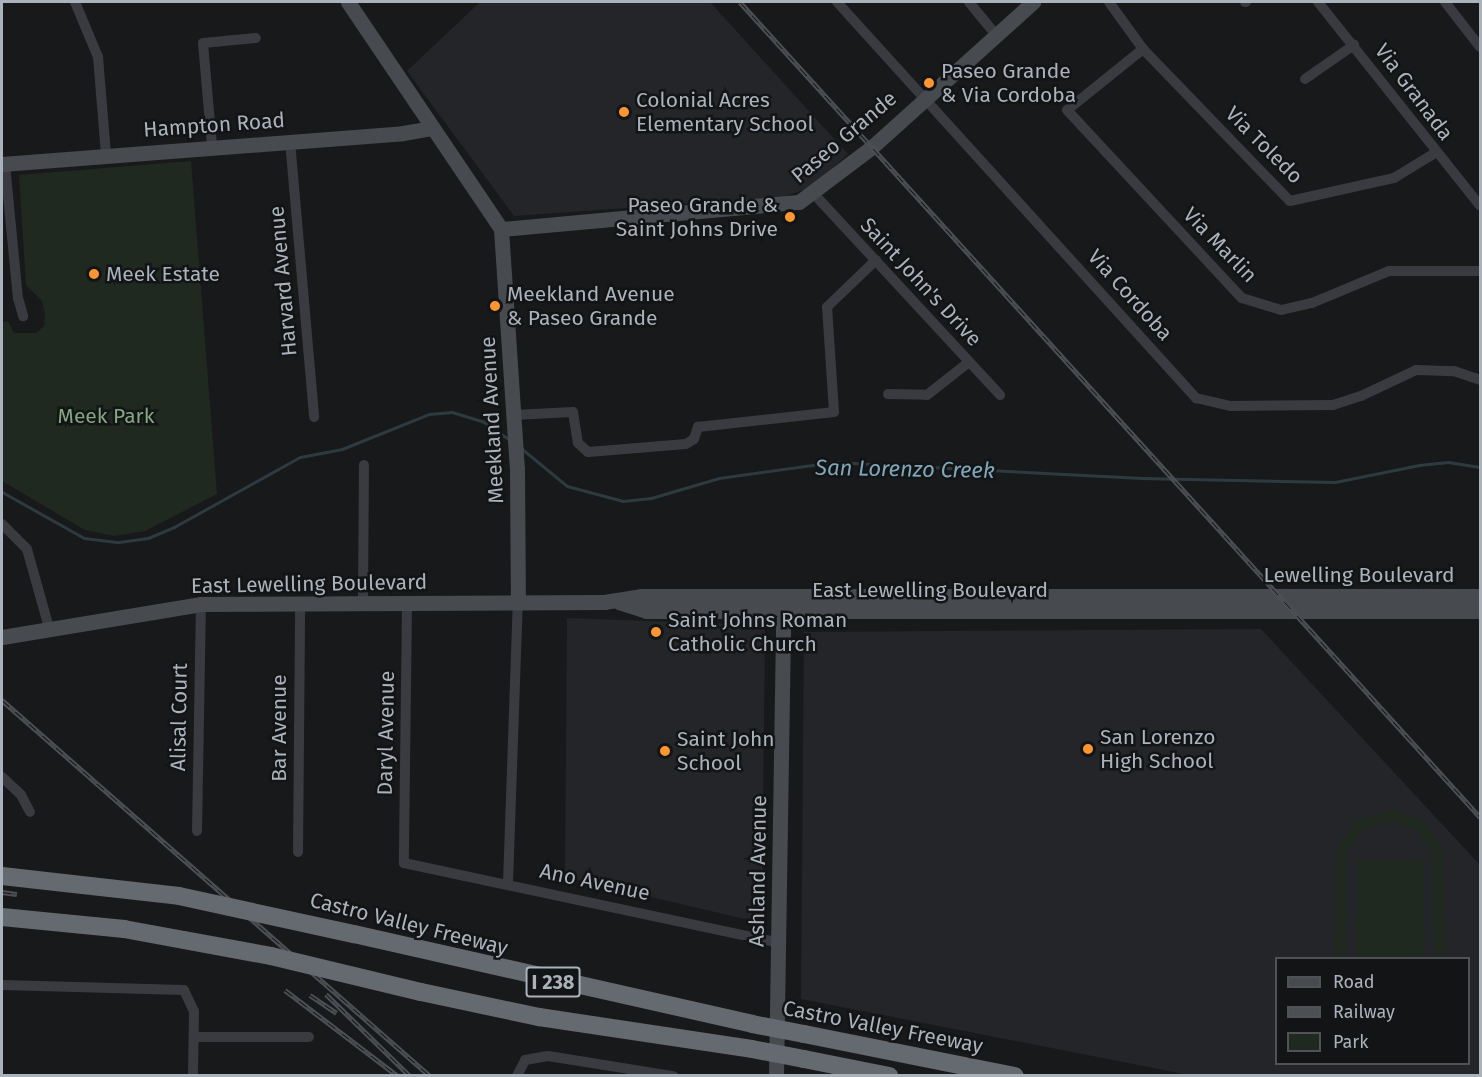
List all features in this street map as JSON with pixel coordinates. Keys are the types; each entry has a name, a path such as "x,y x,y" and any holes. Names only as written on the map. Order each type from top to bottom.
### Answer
{"highway":[{"name":"Castro Valley Freeway","path":"2,876 179,896 752,1024 1015,1076"},
{"name":"I 238","path":"2,917 124,929 271,956 421,992 559,1021 752,1049 889,1076"}],"main road":[{"name":"Meekland Avenue","path":"348,2 430,128 486,203 501,229 515,421 518,602"},
{"name":"Paseo Grande","path":"501,229 781,207 814,194 872,147 924,97 1033,2"},
{"name":"Hampton Road","path":"3,164 430,128"},
{"name":"East Lewelling Boulevard","path":"2,637 201,604 619,602 641,596 789,604 1239,604"},
{"name":"Lewelling Boulevard","path":"1239,604 1480,596"},
{"name":"Ashland Avenue","path":"776,1076 783,624 789,604"},
{"name":"Lewelling Boulevard","path":"1239,604 1480,611"}],"street":[{"path":"75,2 98,57 106,154"},
{"name":"Via Cordoba","path":"837,2 1196,398 1231,406 1333,405 1361,396 1416,370 1454,371 1480,380"},
{"path":"969,2 996,35"},
{"name":"Via Toledo","path":"1109,2 1143,49 1290,201 1394,178 1435,153"},
{"name":"Via Granada","path":"1318,2 1354,45 1435,153 1480,206"},
{"path":"1445,2 1480,47"},
{"path":"212,146 203,44 256,39"},
{"path":"1305,79 1354,45"},
{"name":"Via Marlin","path":"1143,49 1067,110 1242,298 1281,310 1312,303 1389,270 1480,271"},
{"name":"Harvard Avenue","path":"290,141 314,417"},
{"path":"3,164 18,298 23,316"},
{"name":"Saint John's Drive","path":"814,194 1000,395"},
{"path":"515,421 573,412 578,443 588,452 686,444 694,439 698,427 834,412 827,307 876,261"},
{"path":"888,394 927,395 969,362"},
{"path":"363,603 364,465"},
{"path":"2,524 27,549 50,628"},
{"name":"Meekland Avenue","path":"508,883 518,602"},
{"name":"Bar Avenue","path":"298,852 300,603"},
{"name":"Daryl Avenue","path":"404,862 407,603"},
{"name":"Alisal Court","path":"197,831 201,604"},
{"path":"2,777 21,795 30,812"},
{"name":"Ano Avenue","path":"404,862 777,942"},
{"path":"2,985 177,988 189,996 194,1011 193,1076"},
{"path":"194,1036 309,1037"},
{"path":"517,1076 525,1060 548,1056 673,1076"}],"shaded area":[{"name":"Colonial Acres Elementary School","path":"480,2 710,2 848,154 812,187 783,197 514,216 407,71"},
{"name":"Saint John School","path":"567,618 765,625 762,923 565,877"},
{"name":"San Lorenzo High School","path":"1261,629 1480,865 1480,1075 1189,1075 801,999 804,632"}],"green space":[{"name":"Meek Park","path":"191,161 217,494 145,531 114,536 85,530 2,481 2,322 8,321 14,333 36,333 44,326 45,313 42,301 26,285 19,175"},
{"path":"1390,810 1423,820 1443,848 1446,957 1434,957 1432,852 1416,830 1390,822 1364,830 1348,851 1346,957 1334,957 1337,848 1357,820"},
{"path":"1356,859 1424,859 1424,957 1356,957"}],"waterway":[{"name":"San Lorenzo Creek","path":"2,492 84,538 119,542 148,538 174,527 300,457 342,449 429,414 452,412 484,422 510,440"},
{"name":"San Lorenzo Creek","path":"522,449 567,486 623,501 651,498 719,478 834,462 1142,478 1335,482 1419,465 1448,462 1480,467"}],"railway":[{"path":"740,2 1480,817"},
{"path":"2,700 430,1076"},
{"path":"2,892 17,894"},
{"path":"285,990 398,1076"},
{"path":"326,994 410,1076"},
{"path":"310,995 337,1013"}],"place":[{"name":"Paseo Grande & Via Cordoba","path":"929,83"},
{"name":"Colonial Acres Elementary School","path":"624,112"},
{"name":"Paseo Grande & Saint Johns Drive","path":"790,217"},
{"name":"Meek Estate","path":"94,274"},
{"name":"Meekland Avenue & Paseo Grande","path":"495,306"},
{"name":"Saint Johns Roman Catholic Church","path":"656,632"},
{"name":"San Lorenzo High School","path":"1088,749"},
{"name":"Saint John School","path":"665,751"}]}
